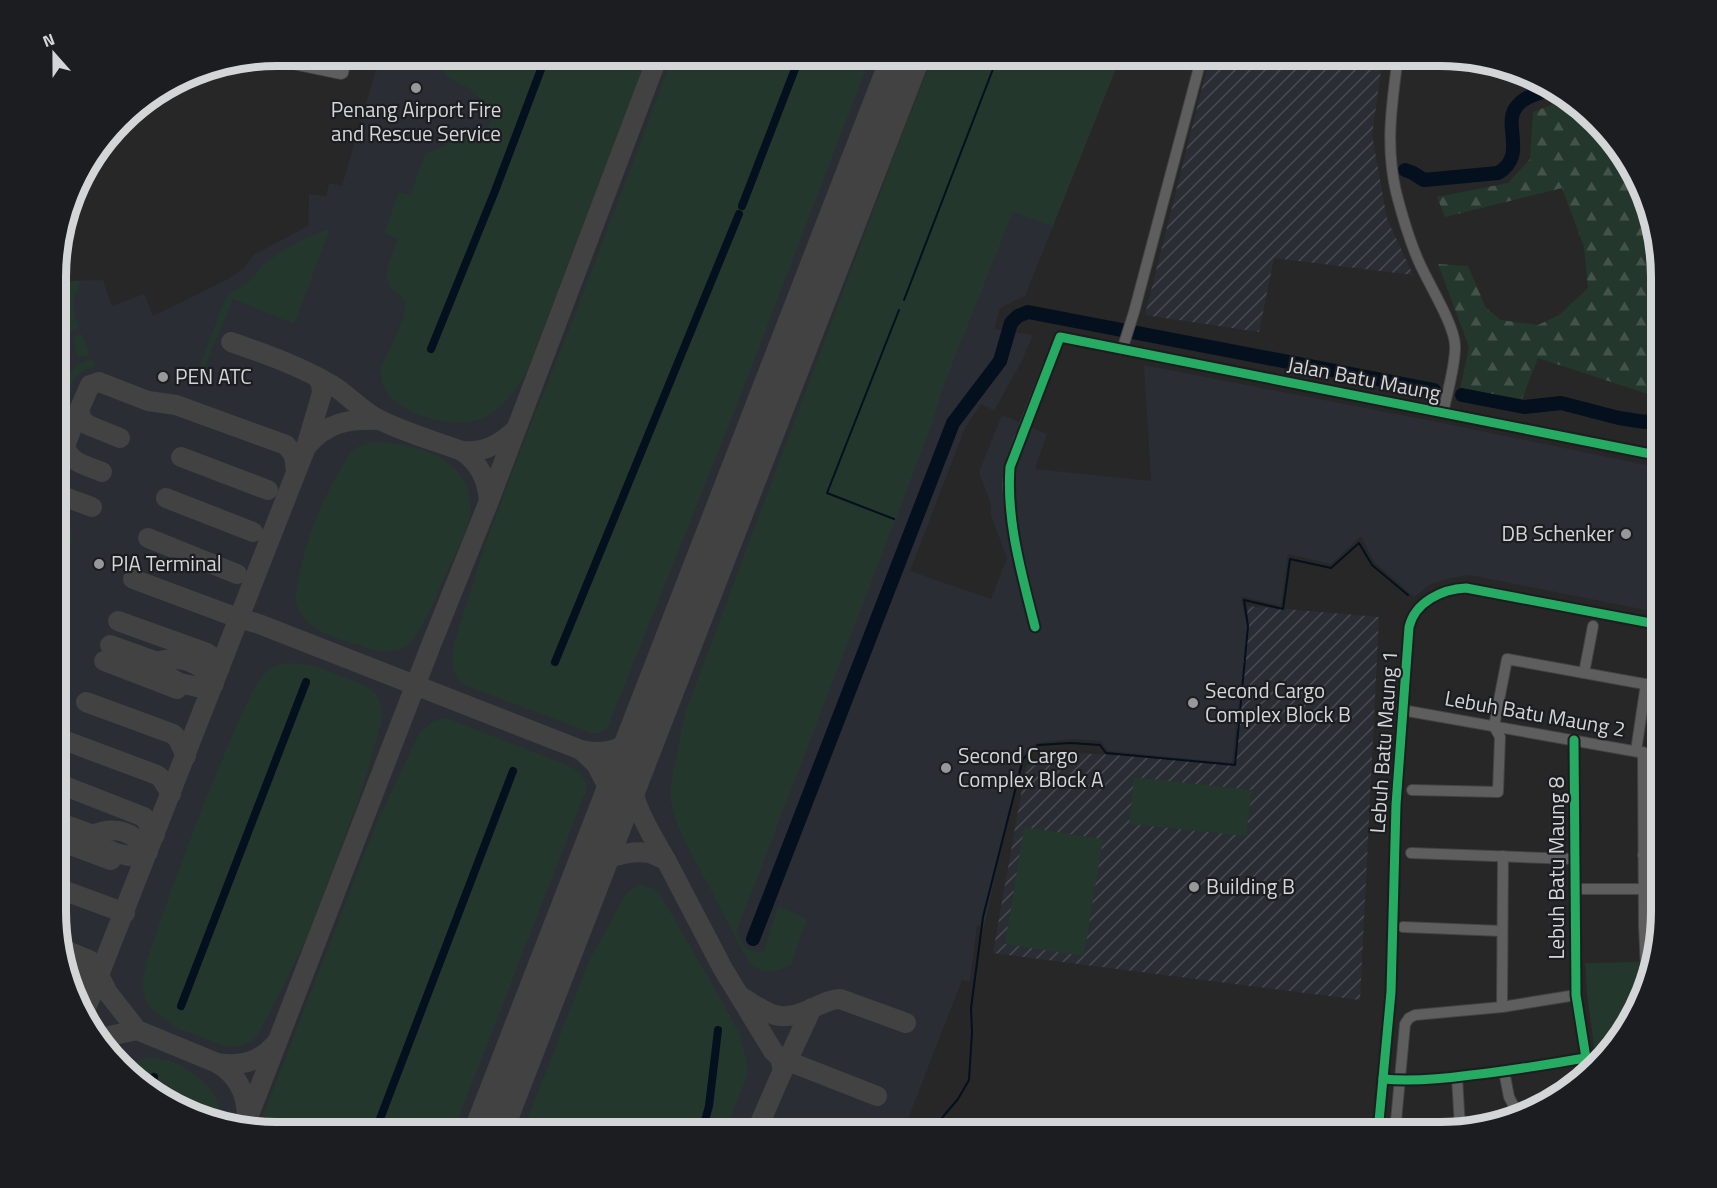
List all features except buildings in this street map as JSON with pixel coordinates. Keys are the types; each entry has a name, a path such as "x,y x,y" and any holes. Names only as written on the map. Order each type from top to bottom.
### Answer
{"street":[{"path":"302,66 341,74 344,66"},
{"path":"1123,349 1199,66"},
{"path":"1397,66 1390,122 1391,165 1396,190 1418,259 1450,328 1455,345 1443,413"},
{"name":"Jalan Batu Maung","path":"1025,425 1060,337 1651,454"},
{"path":"1020,438 1010,467 1008,485 1014,538 1035,627"},
{"name":"Lebuh Batu Maung 1","path":"1379,1122 1391,992 1396,805 1411,618 1423,604 1441,592 1466,588 1651,623"},
{"path":"1584,673 1593,626"},
{"path":"1412,790 1498,792 1500,737 1494,726 1507,659 1651,685"},
{"path":"1646,684 1640,752 1643,889 1648,948"},
{"name":"Lebuh Batu Maung 2","path":"1402,710 1651,754"},
{"name":"Lebuh Batu Maung 8","path":"1574,740 1576,995 1588,1061"},
{"path":"1411,853 1575,859"},
{"path":"1643,855 1651,855"},
{"path":"1502,1007 1503,856"},
{"path":"1576,889 1651,889"},
{"path":"1403,927 1502,931"},
{"path":"1396,1122 1405,1024 1408,1018 1415,1015 1502,1007 1576,995"},
{"path":"1383,1078 1414,1081 1586,1063"},
{"path":"1504,1071 1509,1097 1515,1108"},
{"path":"1457,1077 1460,1121"}],"shaded area":[{"path":"377,66 1117,66 1025,296 1000,308 994,329 1033,335 994,411 981,404 965,428 910,571 991,599 1007,558 991,516 991,504 979,472 1002,415 1047,434 1035,469 1151,481 1144,365 1651,466 1651,611 1470,575 1431,584 1414,597 1374,562 1361,536 1331,564 1288,554 1281,606 1241,598 1247,627 1232,763 1108,751 1101,741 1071,739 1037,743 1021,758 984,928 977,925 970,982 962,980 907,1122 263,1122 209,1111 160,1086 138,1070 118,1050 94,1016 82,992 70,952 66,925 66,281 103,280 112,306 144,294 153,316 228,279 244,268 253,255 308,226 309,194 326,196 329,183 342,186"},
{"path":"1207,66 1382,66 1372,135 1387,219 1413,275 1274,258 1259,332 1145,315"},
{"path":"1248,606 1379,617 1360,1000 993,953 1026,766 1046,752 1117,755 1234,765"}],"green space":[{"path":"443,66 644,66 526,373 501,406 488,416 467,422 433,419 401,406 389,395 382,382 381,367 405,311 404,300 389,286 387,280 388,266 398,239 384,233 399,192 410,195 425,154 489,125 495,115 470,89 446,76"},
{"path":"669,66 867,66 735,410 607,729 600,733 591,733 467,686 457,677 452,662 454,644 485,545"},
{"path":"929,66 1117,66 1053,226 1013,212 943,387 933,422 736,933 746,949 763,953 778,906 807,919 791,965 769,972 749,963 687,845 676,822 671,803 671,782 685,713"},
{"path":"1558,102 1579,118 1599,138 1615,160 1635,196 1644,223 1651,263 1651,395 1538,358 1522,399 1460,390 1469,347 1438,264 1468,266 1486,308 1501,320 1538,325 1559,315 1588,288 1584,247 1562,188 1445,217 1437,197 1508,183 1530,159 1533,112"},
{"path":"330,229 294,324 233,299 199,382 191,387 227,297 249,281 263,265 277,255 305,239"},
{"path":"66,281 80,281 74,303 79,329 66,333 66,319 71,317 66,304"},
{"path":"82,334 89,352 88,355 79,357 73,338"},
{"path":"90,359 93,360 95,366 75,377 66,398 66,376 78,364"},
{"path":"372,442 402,445 446,461 457,470 465,482 471,509 464,534 428,615 417,634 407,646 388,652 346,642 329,635 305,619 295,601 306,548 325,498 351,452 359,446"},
{"path":"66,533 72,534 71,553 66,564"},
{"path":"291,663 316,666 366,686 380,701 383,717 359,799 308,935 258,1034 250,1042 237,1047 229,1046 177,1028 146,1002 143,980 147,960 176,877 207,795 242,713 263,675 277,665"},
{"path":"447,718 571,767 580,773 587,784 457,1122 261,1122 375,827 419,733 433,721"},
{"path":"1134,777 1252,790 1246,836 1129,824"},
{"path":"1024,827 1103,839 1084,956 1005,944"},
{"path":"641,885 655,889 661,896 739,1033 747,1061 748,1074 729,1122 526,1122 590,959 627,892"},
{"path":"1639,962 1640,978 1635,992 1623,1016 1595,1054 1587,994 1585,963"},
{"path":"151,1058 165,1060 176,1063 191,1072 213,1093 220,1114 172,1094 132,1064"}],"waterway":[{"path":"431,349 542,66"},
{"path":"742,206 796,66"},
{"path":"904,300 994,66"},
{"path":"1405,170 1424,180 1498,173 1507,166 1512,157 1513,112 1525,99 1542,92"},
{"path":"555,662 739,214"},
{"path":"894,519 827,493 899,310"},
{"path":"753,939 953,423 1000,361 1011,323 1018,316 1028,312 1434,390"},
{"path":"1462,395 1524,407 1561,403 1619,418 1651,421"},
{"path":"938,1122 958,1099 969,1080 971,1008 983,917 1023,759 1038,745 1071,743 1100,745 1106,753 1235,765 1248,626 1244,600 1283,609 1290,559 1331,568 1359,543 1372,565 1408,595"},
{"path":"181,1006 306,682"},
{"path":"379,1122 513,771"},
{"path":"705,1122 709,1106 718,1030"}],"taxiway":[{"path":"247,1120 489,501 654,66"},
{"path":"231,342 320,378 380,420 462,451"},
{"path":"88,1004 306,447 322,393 318,378"},
{"path":"79,410 90,385 99,382 148,401 176,405 286,445 294,455 296,472"},
{"path":"66,443 79,410 82,420 88,425 120,438"},
{"path":"306,447 330,427 357,420 379,420"},
{"path":"489,501 482,473 474,461 462,451 477,451 490,447 514,431"},
{"path":"66,449 75,460 102,472"},
{"path":"181,457 268,490"},
{"path":"66,497 92,507"},
{"path":"166,498 253,532"},
{"path":"148,538 237,574"},
{"path":"133,579 259,624 581,750 601,752 626,744 634,737 651,713"},
{"path":"118,621 207,653 216,659 220,668"},
{"path":"110,645 157,662 169,677 180,683 197,687 214,684 203,670 190,662 174,659 157,662"},
{"path":"104,661 177,689"},
{"path":"86,702 173,734 186,756"},
{"path":"69,742 157,775 171,794"},
{"path":"581,750 596,764 608,787 606,829"},
{"path":"588,875 598,864 623,854 641,852 666,860 638,808 631,780 631,766 635,753"},
{"path":"66,787 144,817 155,835"},
{"path":"66,825 93,835"},
{"path":"109,831 124,832 143,845 148,852 129,856 116,853 105,848 93,835 109,831"},
{"path":"66,843 111,860"},
{"path":"666,860 723,969 773,1051 780,1058 877,1096"},
{"path":"66,891 125,913"},
{"path":"70,952 93,963 108,993 137,1030"},
{"path":"75,971 84,979 89,1000"},
{"path":"742,997 768,1013 783,1016 792,1016 840,999 906,1023"},
{"path":"784,1069 812,1008"},
{"path":"108,1036 137,1030 217,1063"},
{"path":"247,1118 247,1109 240,1086 231,1073 217,1063 249,1062 263,1055 276,1043"},
{"path":"760,1122 783,1070 780,1058"}],"runway":[{"path":"492,1122 902,66"}],"cycle path":[{"path":"1035,627 1020,568 1013,528 1009,487 1010,467 1060,337 1651,454"},
{"path":"1379,1122 1391,992 1396,805 1409,627 1412,618 1417,610 1431,598 1448,591 1466,588 1651,623"},
{"path":"1383,1079 1449,1078 1586,1058 1576,995 1574,740"}],"place":[{"name":"Penang Airport Fire and Rescue Service","path":"416,88"},
{"name":"PEN ATC","path":"163,377"},
{"name":"DB Schenker","path":"1626,534"},
{"name":"PIA Terminal","path":"99,564"},
{"name":"Second Cargo Complex Block B","path":"1193,703"},
{"name":"Second Cargo Complex Block A","path":"946,768"},
{"name":"Building B","path":"1194,887"}]}
